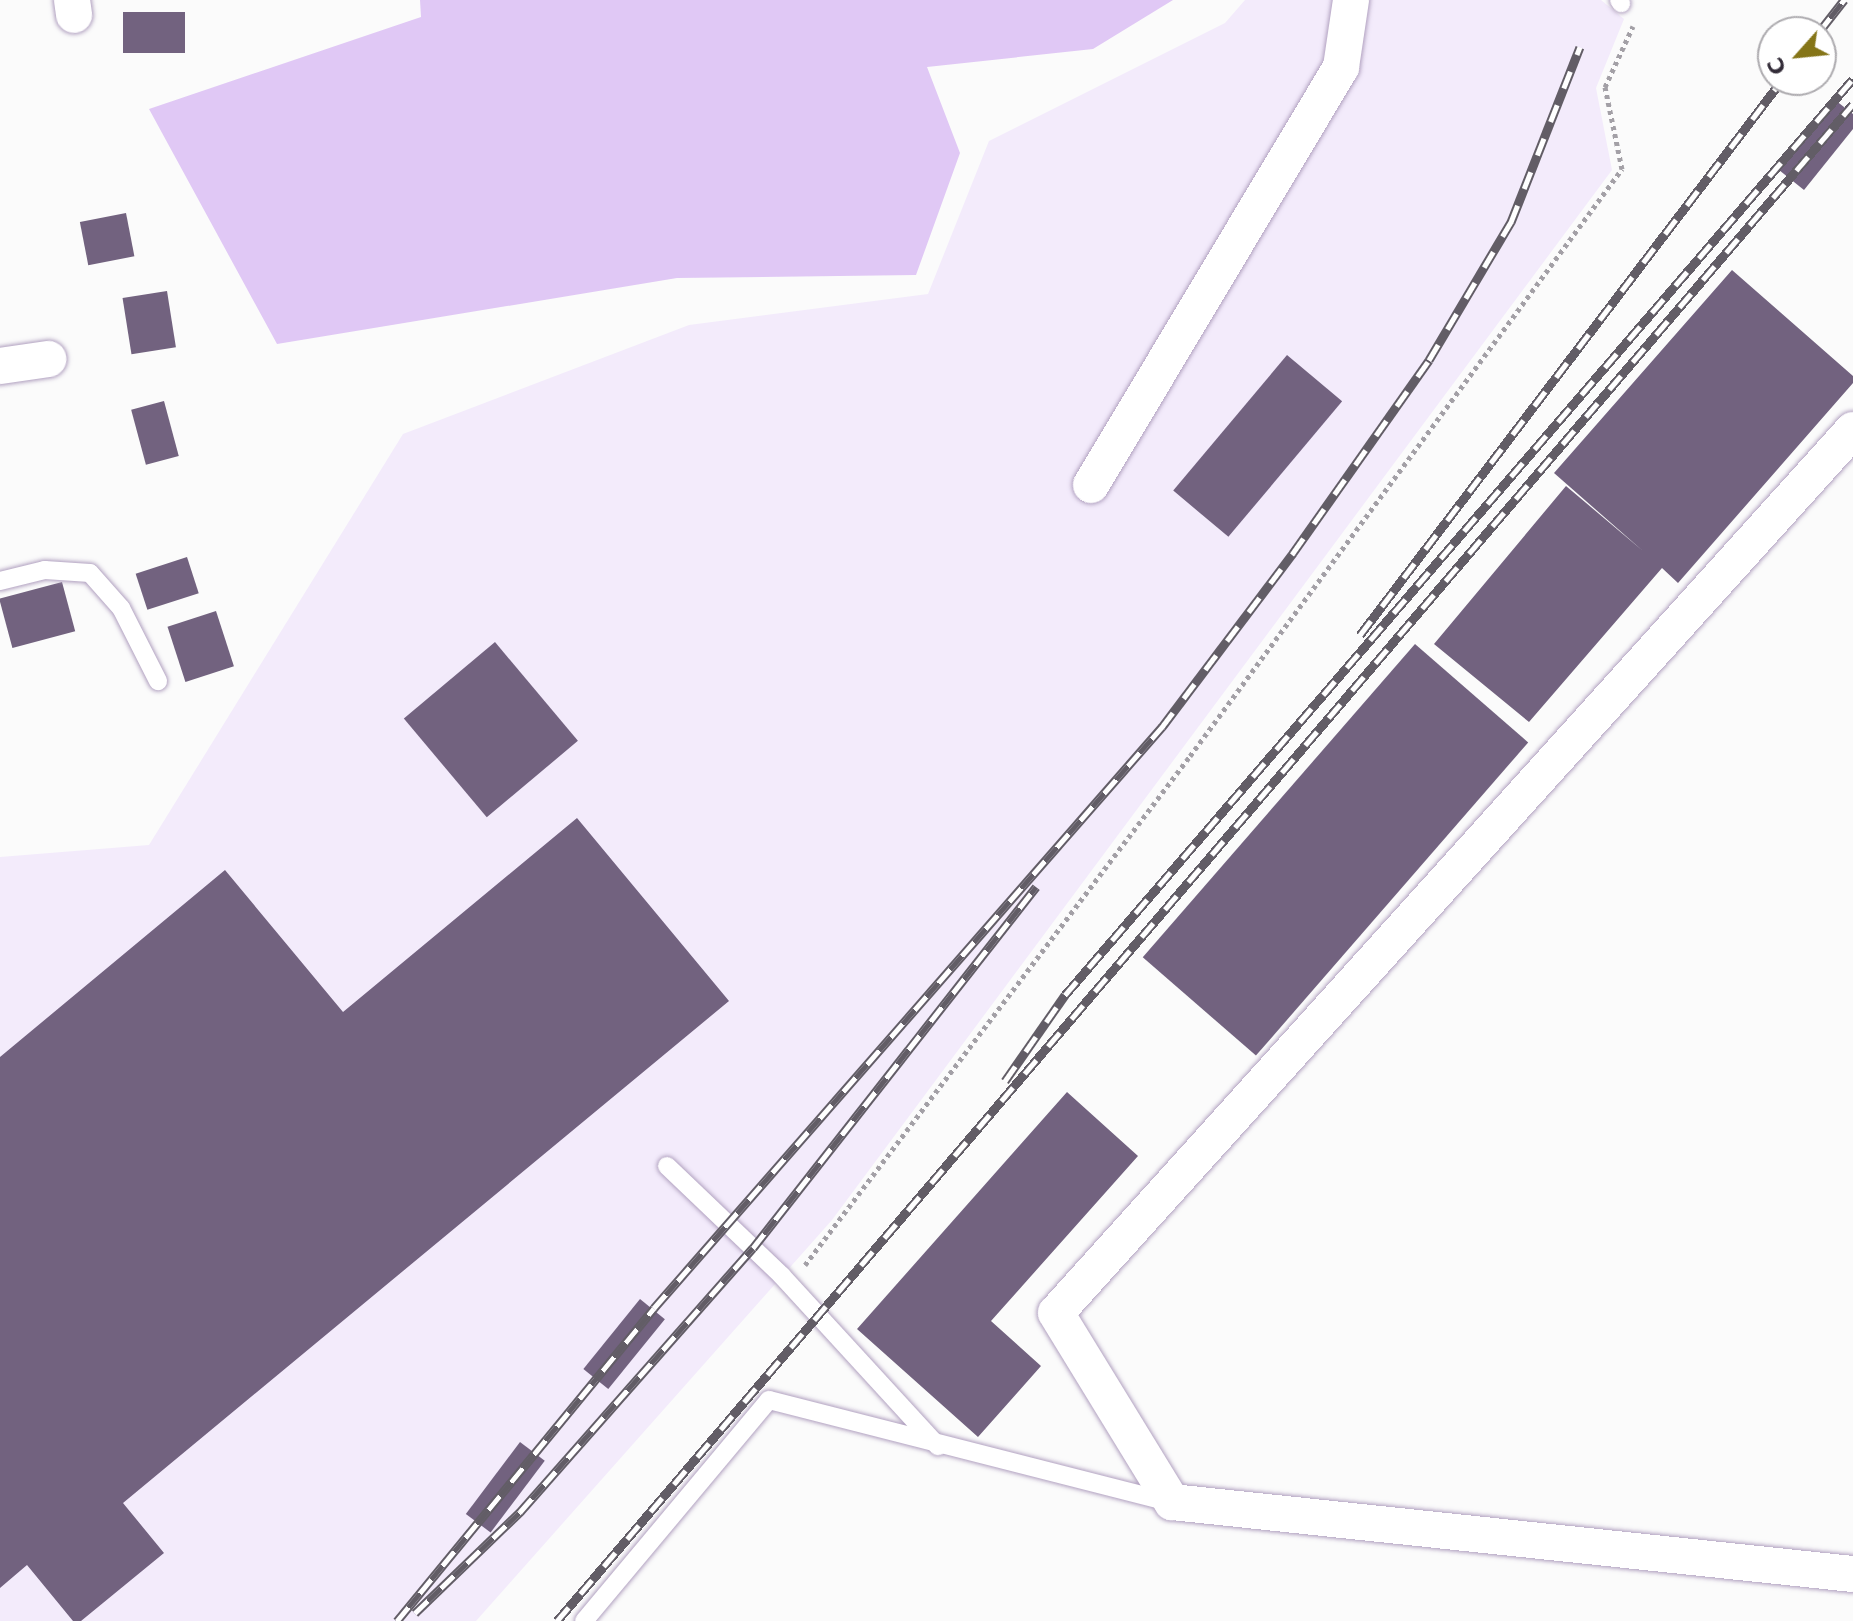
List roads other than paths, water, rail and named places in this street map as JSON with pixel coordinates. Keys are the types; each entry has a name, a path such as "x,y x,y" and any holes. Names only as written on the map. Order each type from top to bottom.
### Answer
{"street":[{"path":"1091,485 1341,67 1351,0"},
{"path":"0,366 48,359"},
{"path":"1853,430 1056,1313 1172,1502 1853,1574"}],"lane":[{"path":"0,581 45,570 90,573 121,608 158,681"},
{"path":"667,1166 790,1285 938,1446"},
{"path":"584,1621 769,1400 938,1446 1172,1502"}],"railway":[{"path":"1832,16 1844,0"},
{"path":"397,1621 654,1308 1162,727 1293,553 1429,360 1511,222 1580,47"},
{"path":"1005,1081 1065,995 1853,79"},
{"path":"1360,635 1770,96"},
{"path":"557,1621 1853,104"},
{"path":"415,1613 520,1512 753,1248 1036,887"}]}
